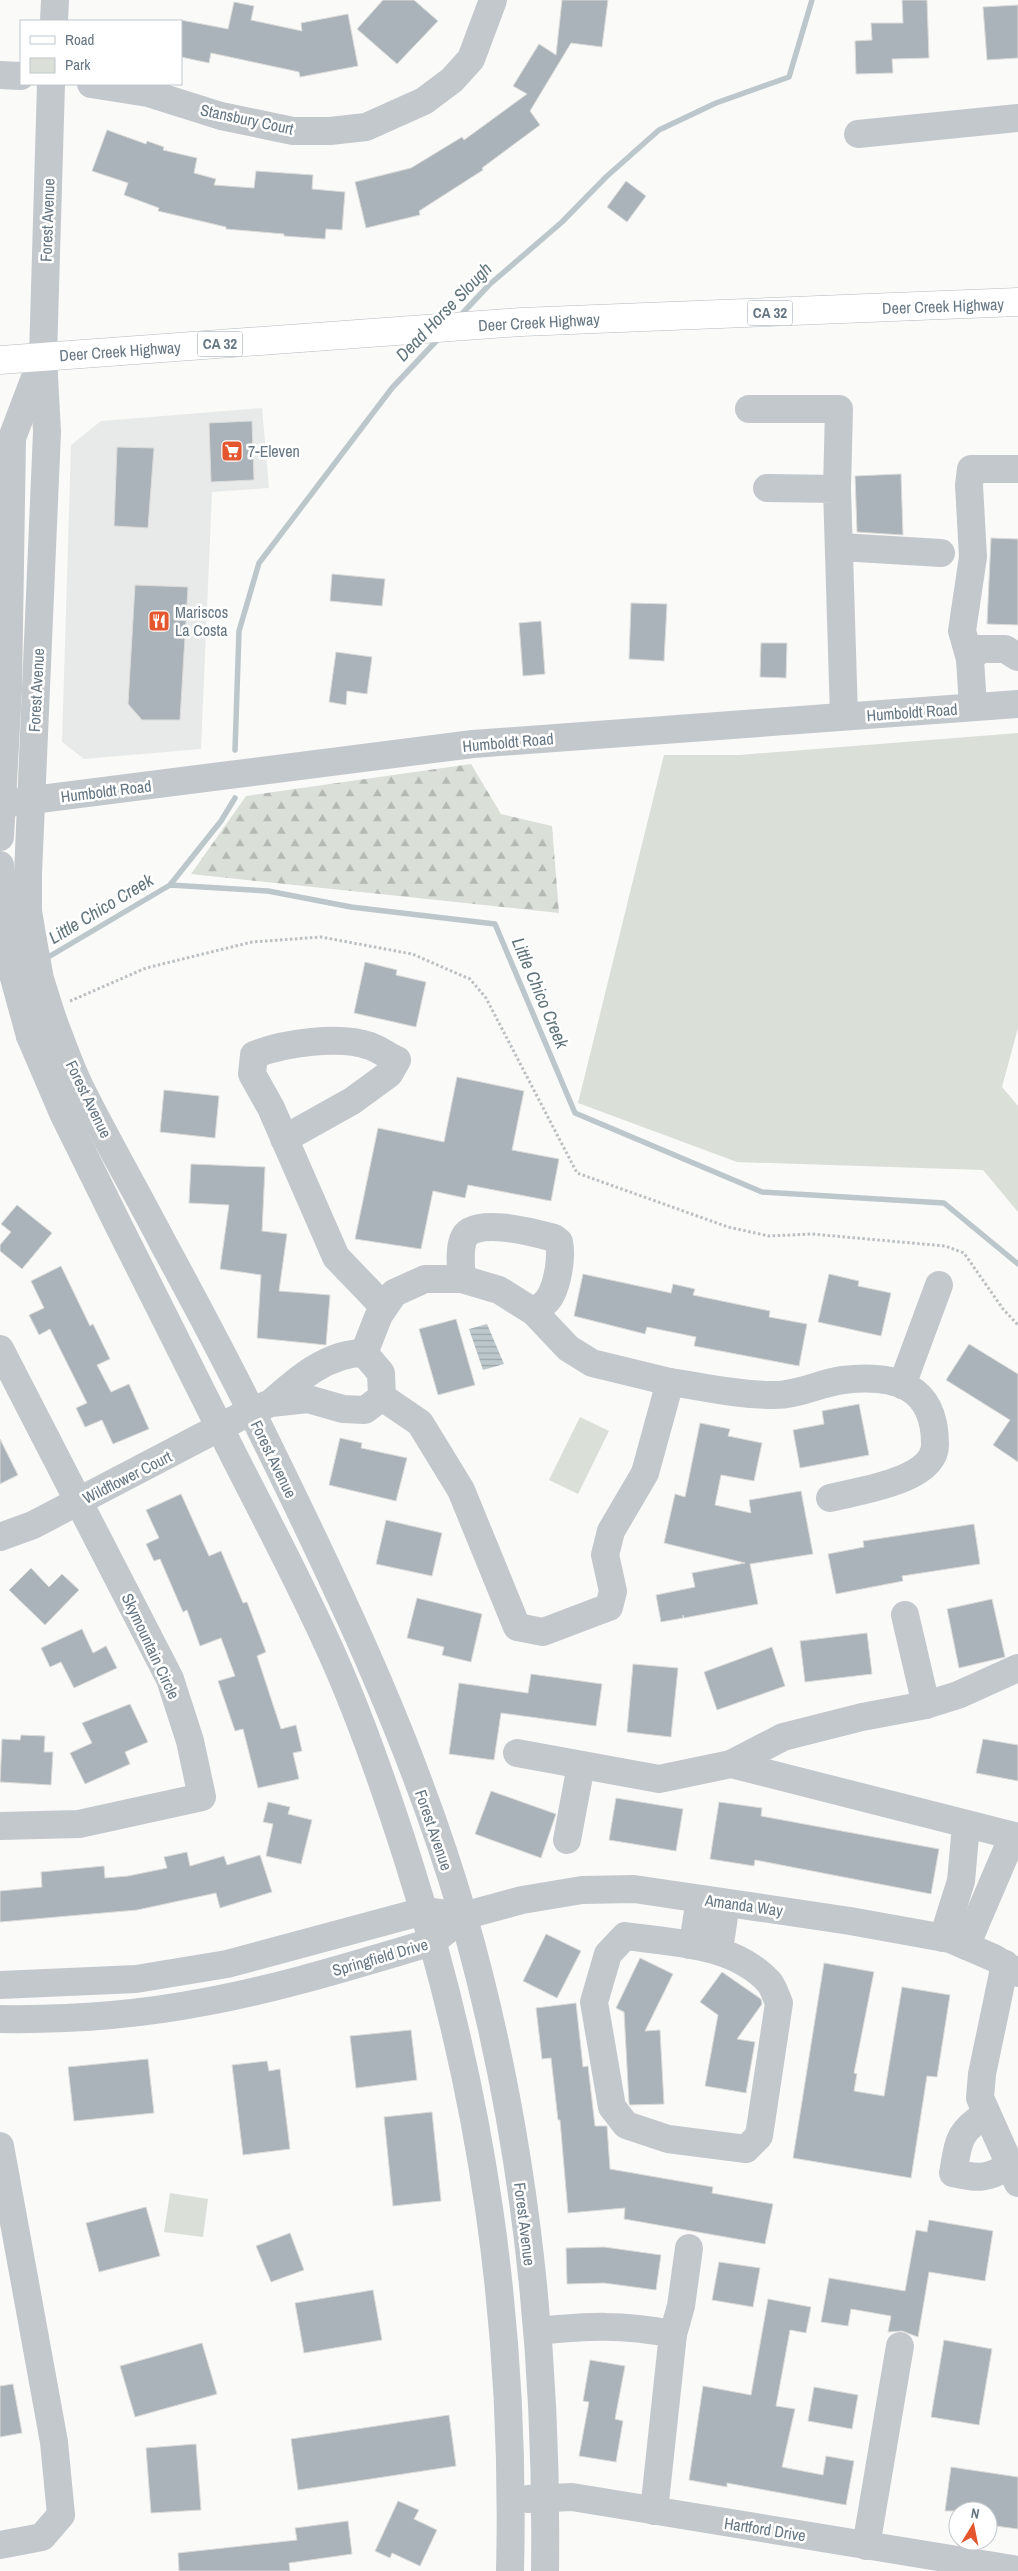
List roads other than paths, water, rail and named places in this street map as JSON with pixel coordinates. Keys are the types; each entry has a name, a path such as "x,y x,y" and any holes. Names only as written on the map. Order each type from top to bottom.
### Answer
{"main road":[{"name":"Deer Creek Highway","path":"0,360 521,322 1018,302"}],"street":[{"path":"54,20 55,0"},
{"name":"Stansbury Court","path":"97,85 148,93 221,116 293,131 330,131 366,127 424,101 452,80 471,59 493,0"},
{"path":"0,76 20,76"},
{"name":"Forest Avenue","path":"51,85 43,357 47,432 28,874 28,911 40,979 59,1012 80,1086 261,1407 394,1716 463,1916 505,2096 526,2215 538,2331 546,2498 545,2571"},
{"path":"858,134 1018,118"},
{"name":"Forest Avenue","path":"0,837 12,438 43,357"},
{"path":"749,409 839,409 837,489 844,716"},
{"path":"973,707 970,658 962,631 973,557 969,485 971,469 1018,469"},
{"path":"767,488 837,489"},
{"path":"840,547 941,552"},
{"path":"970,658 980,649 1005,649 1018,657"},
{"name":"Humboldt Road","path":"1,804 473,744 1018,704"},
{"name":"Forest Avenue","path":"0,865 2,911 8,956 30,1036 63,1113 336,1664 390,1802 424,1911 470,2091 492,2221 504,2318 510,2424 510,2571"},
{"path":"284,1139 352,1101 389,1074 397,1060 368,1045 325,1040 274,1047 254,1055 252,1074 271,1108 284,1139 336,1257 384,1307"},
{"path":"462,1279 461,1250 463,1238 471,1230 488,1226 554,1238 559,1242 561,1250 554,1285 545,1303 534,1312"},
{"path":"364,1353 378,1315 394,1293 425,1279 462,1279 499,1290 534,1312 568,1348 592,1363 670,1382 774,1395 843,1380 882,1379 915,1390 928,1408 936,1446 926,1466 899,1481 830,1498"},
{"path":"902,1385 939,1285"},
{"name":"Skymountain Circle","path":"0,1349 170,1679 190,1741 202,1797 79,1824 0,1826"},
{"path":"261,1407 304,1374 350,1353 364,1353 382,1373 382,1397"},
{"path":"382,1397 420,1423 461,1490 517,1626 544,1632 609,1607 613,1591 605,1556 611,1531 645,1473 670,1382"},
{"path":"261,1407 308,1399 343,1409 365,1410 382,1397"},
{"name":"Wildflower Court","path":"0,1537 33,1525 261,1407"},
{"path":"905,1616 926,1705"},
{"path":"517,1753 659,1779 731,1764 783,1737 862,1717 926,1705 958,1695 1018,1668"},
{"path":"731,1764 1016,1836 955,1942"},
{"path":"567,1840 581,1765"},
{"path":"955,1942 966,1824"},
{"name":"Amanda Way","path":"463,1916 522,1900 582,1890 634,1889 850,1921 955,1942 1011,1968"},
{"path":"690,1945 694,1937 700,1898"},
{"path":"719,1950 726,1903"},
{"name":"Springfield Drive","path":"0,1985 136,1978 227,1964 424,1911 463,1916"},
{"name":"Springfield Drive","path":"0,2019 110,2016 205,2002 294,1981 432,1942 463,1916"},
{"path":"624,1936 690,1945 719,1950 742,1961 770,1983 779,2003 759,2136 746,2149 668,2139 626,2125 612,2107 594,2002 608,1954 624,1936"},
{"path":"986,2114 968,2126 959,2140 953,2173 976,2178 1014,2175 980,2098 980,2088 1011,1968"},
{"path":"0,2146 54,2442 61,2515 42,2537 0,2545"},
{"path":"654,2511 673,2334 681,2306 690,2248"},
{"path":"538,2331 596,2325 637,2327 673,2334"},
{"path":"866,2546 900,2346"},
{"name":"Hartford Drive","path":"511,2500 572,2497 1014,2570"}],"waterway":[{"name":"Dead Horse Slough","path":"458,318 489,285 562,222 606,177 659,130 716,103 789,77 812,0"},
{"name":"Dead Horse Slough","path":"235,750 239,631 259,563 392,388 440,337"},
{"name":"Dead Horse Slough","path":"170,885 221,821 235,798"},
{"name":"Little Chico Creek","path":"45,959 170,885 268,891 351,907 495,924 575,1113 762,1192 944,1203 1018,1264"}],"place":[{"name":"7-Eleven","path":"232,451"},
{"name":"Mariscos La Costa","path":"159,621"}]}
